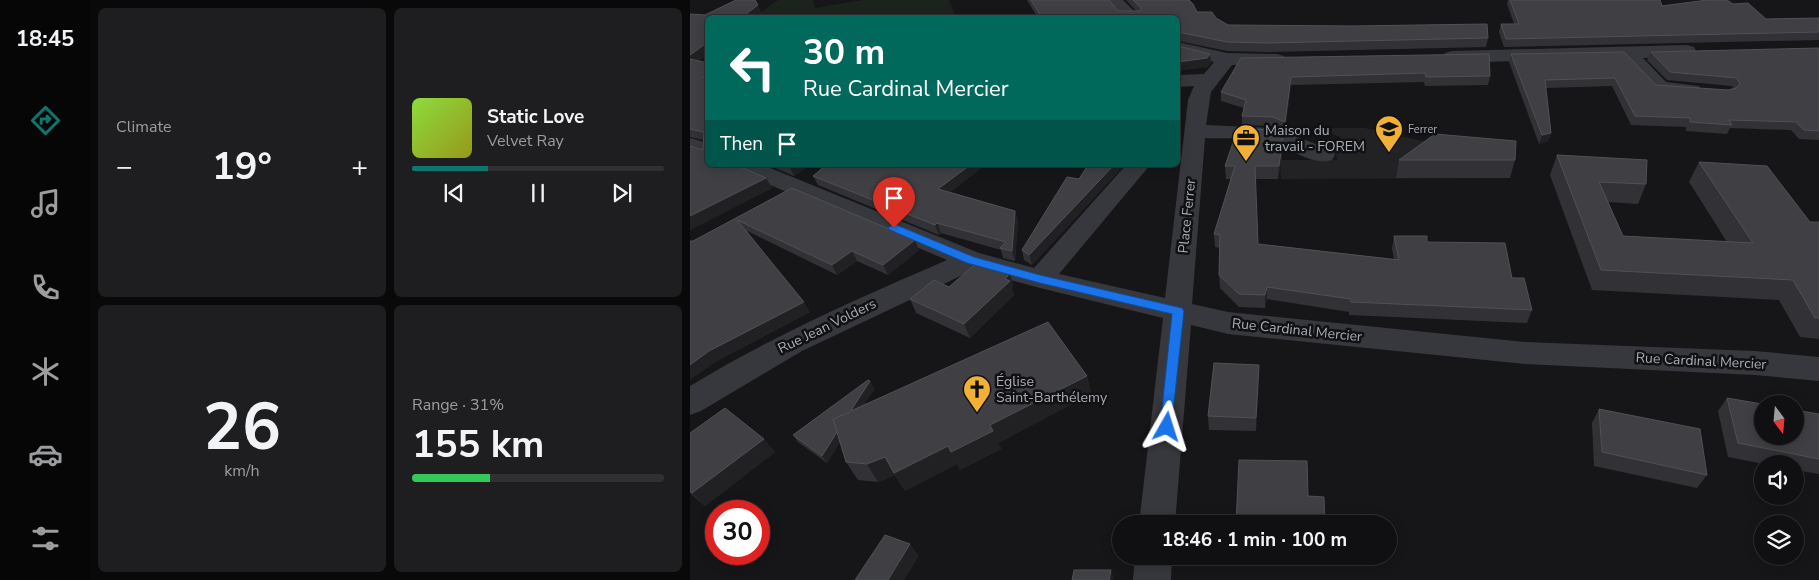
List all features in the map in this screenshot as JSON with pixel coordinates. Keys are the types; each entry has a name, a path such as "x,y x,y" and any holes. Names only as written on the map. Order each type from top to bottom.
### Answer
{"street":[{"path":"1113,0 1129,15"},
{"path":"1180,48 1227,59 1294,60"},
{"path":"1431,57 1701,51"},
{"path":"1628,53 1660,88 1715,91"},
{"name":"Place Ferrer","path":"1158,515 1178,311 1190,127 1201,91 1227,59"},
{"path":"1180,81 1209,80"},
{"path":"1190,127 1273,135 1303,149 1324,156"},
{"path":"690,144 705,150"},
{"name":"Rue Cardinal Mercier","path":"751,167 806,180 971,260 1040,279 1228,323 1525,353 1755,363 1819,369"},
{"path":"1040,279 1136,167"},
{"path":"772,200 806,180"},
{"name":"Rue Jean Volders","path":"690,402 779,348 812,331 971,260"},
{"path":"1152,580 1153,565"}],"shaded area":[{"path":"778,0 813,0 815,8 862,0 949,0 955,15 757,15"},
{"name":"Ferrer","path":"1332,128 1365,128 1493,157 1494,178 1281,179 1280,160 1337,160 1336,154 1329,152 1327,147 1343,141 1340,137 1332,134"}],"building":[{"path":"736,0 755,0 758,5 745,15 705,15"},
{"path":"1031,0 1109,0 1118,11 1141,11 1141,8 1133,0 1189,0 1197,12 1212,12 1216,18 1228,25 1487,24 1488,38 1267,43 1227,42 1180,32 1180,15 1040,15"},
{"path":"1510,0 1660,0 1662,6 1707,0 1727,0 1733,4 1748,3 1766,19 1819,18 1819,32 1506,39 1501,24 1519,24"},
{"path":"690,14 705,15 705,44 690,55"},
{"path":"1180,46 1210,54 1207,58 1180,62"},
{"path":"1819,48 1819,131 1804,130 1796,122 1729,120 1732,125 1690,122 1690,118 1635,116 1615,78 1545,80 1551,133 1542,135 1511,54 1624,52 1656,85 1728,90 1736,88 1740,84 1737,78 1670,72 1651,52"},
{"path":"1489,54 1490,76 1426,77 1425,73 1291,77 1285,122 1273,117 1242,116 1246,100 1221,92 1241,58"},
{"path":"690,59 705,62 705,76 703,77 705,77 705,167 741,167 766,178 690,216 690,146 703,150 704,132 690,129"},
{"path":"1238,128 1269,130 1283,136 1279,166 1255,166 1258,244 1399,260 1394,236 1427,236 1427,242 1505,243 1512,278 1524,278 1532,310 1351,302 1351,299 1267,287 1265,295 1239,294 1219,275 1220,235 1214,234 1235,166 1225,166"},
{"path":"1435,134 1516,141 1515,160 1399,160"},
{"path":"1557,155 1647,160 1646,184 1599,182 1623,236 1753,243 1699,162 1767,166 1810,222 1819,222 1819,318 1815,318 1793,280 1601,270"},
{"path":"824,167 967,167 938,189 1015,211 1012,251 1000,248 1006,242 937,223 935,225 813,176"},
{"path":"1087,167 1112,167 1029,255 1022,250 1067,177 1079,179"},
{"path":"792,188 915,240 883,265 852,251 832,265 737,220 804,302 709,351 690,365 690,241"},
{"path":"979,261 1008,269 1008,276 1005,279 1010,281 964,324 910,299 934,280 949,287"},
{"name":"Église Saint-Barthélemy","path":"1048,322 1087,376 990,425 993,431 951,452 948,446 894,473 885,457 867,464 846,462 833,419"},
{"path":"1214,363 1259,365 1256,418 1208,416"},
{"path":"868,380 870,381 850,412 833,419 837,432 822,456 793,435"},
{"path":"1727,398 1754,403 1754,445 1804,445 1804,412 1819,414 1819,459 1738,443"},
{"path":"725,408 764,439 692,493 690,491 690,433"},
{"path":"1599,409 1700,429 1707,475 1602,452"},
{"path":"1239,460 1307,461 1308,496 1324,497 1325,515 1236,515"},
{"path":"885,535 910,544 888,580 855,580"},
{"path":"1074,570 1111,570 1109,580 1072,580"}],"place":[{"name":"Ferrer","path":"1389,153"},
{"name":"Maison du travail - FOREM","path":"1246,162"},
{"name":"Église Saint-Barthélemy","path":"977,413"}],"route":[{"path":"894,228 971,260 1040,279 1178,311 1167,427"}]}
